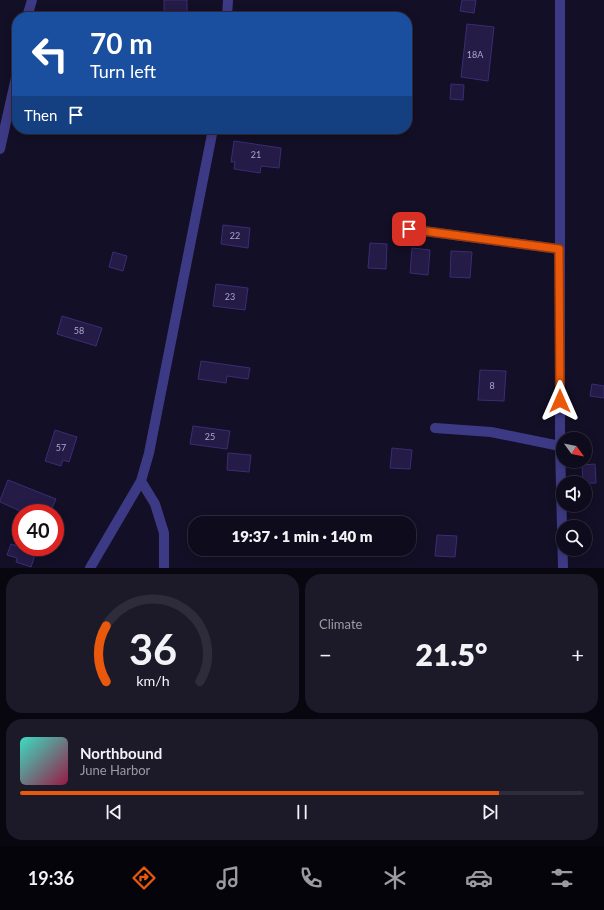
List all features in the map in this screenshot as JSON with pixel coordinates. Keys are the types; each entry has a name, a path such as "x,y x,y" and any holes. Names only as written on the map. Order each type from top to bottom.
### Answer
{"street":[{"path":"28,12 32,0"},
{"path":"227,12 228,0"},
{"path":"560,0 560,432"},
{"path":"0,149 12,95"},
{"path":"90,568 141,481 150,446 213,134"},
{"path":"409,229 559,249"},
{"path":"435,428 492,432 556,445"},
{"path":"561,468 563,568"},
{"path":"141,481 155,504 164,533 164,568"}],"building":[{"path":"164,0 187,0 187,12 164,12"},
{"path":"462,0 476,0 474,13 460,11"},
{"path":"467,24 494,27 488,81 461,77"},
{"path":"451,84 464,85 463,100 450,99"},
{"path":"234,141 281,148 279,168 261,166 260,173 234,169 235,162 231,162"},
{"path":"223,225 250,228 248,248 221,244"},
{"path":"370,243 387,244 386,269 368,268"},
{"path":"412,248 430,250 428,275 410,273"},
{"path":"451,251 472,252 470,278 450,277"},
{"path":"113,252 127,256 123,271 109,267"},
{"path":"216,284 248,288 245,310 213,306"},
{"path":"62,316 102,328 96,346 57,334"},
{"path":"201,361 250,368 248,379 227,376 226,383 198,379"},
{"path":"480,370 506,371 504,401 478,400"},
{"path":"592,384 604,386 604,398 590,396"},
{"path":"193,426 230,431 227,449 190,444"},
{"path":"55,430 77,437 69,462 63,460 61,466 45,461"},
{"path":"392,448 412,450 410,469 390,468"},
{"path":"228,453 251,455 249,472 227,470"},
{"path":"592,464 595,464 596,483 592,483 592,476 583,476 582,468 592,468"},
{"path":"8,480 56,499 54,504 12,504 12,507 0,502"},
{"path":"437,535 457,536 455,557 435,556"},
{"path":"11,544 12,556 35,556 31,567 16,562 17,558 7,555"}],"route":[{"path":"409,229 559,249 560,401"}]}
